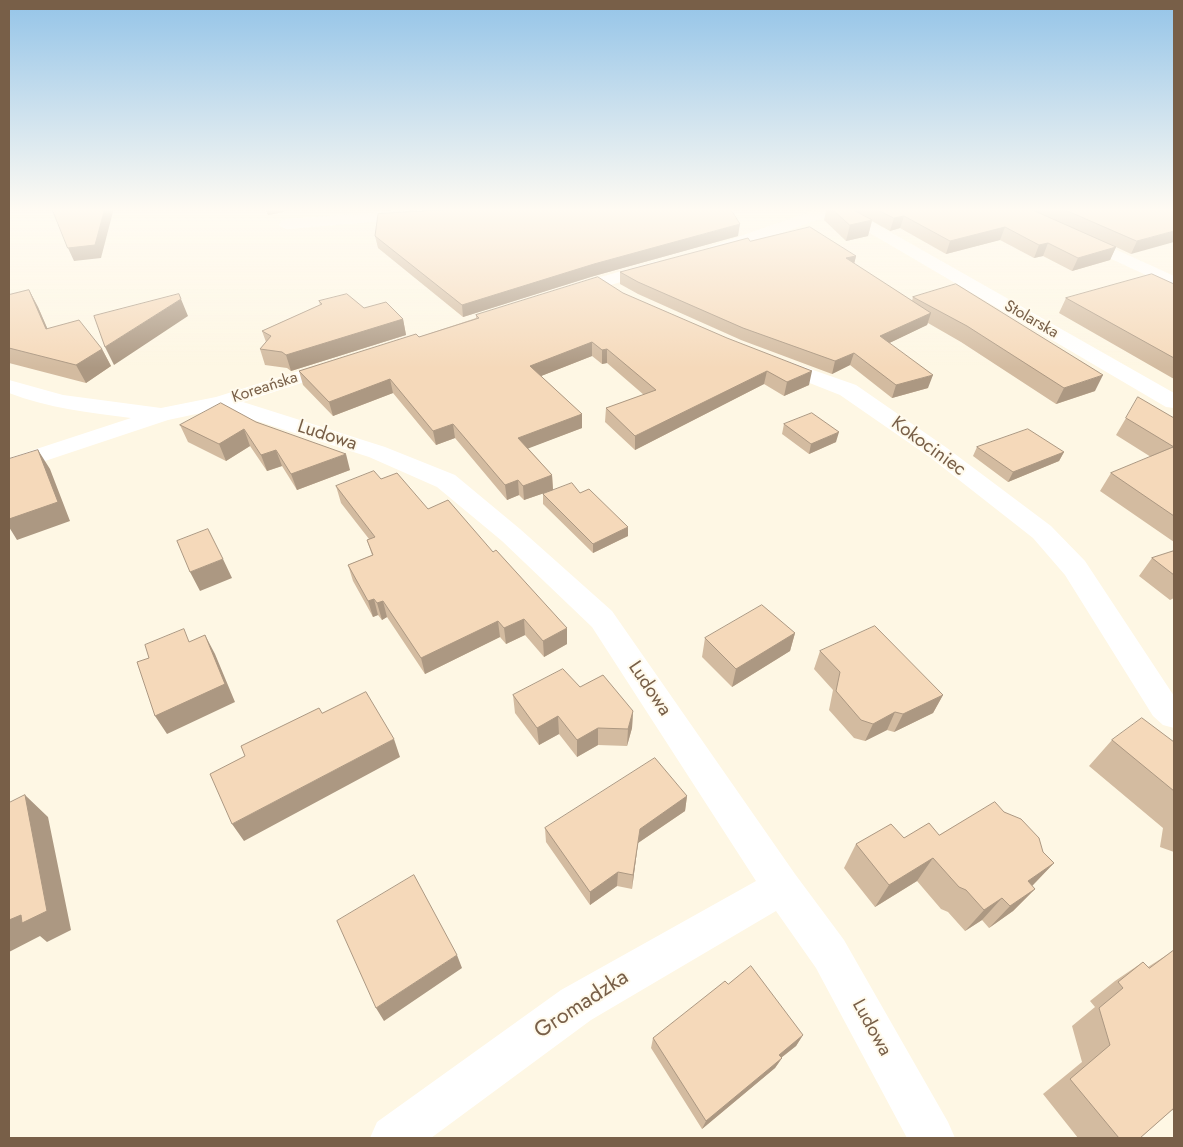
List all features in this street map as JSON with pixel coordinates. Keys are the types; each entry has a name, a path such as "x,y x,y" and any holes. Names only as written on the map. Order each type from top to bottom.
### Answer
{"street":[{"name":"Stolarska","path":"929,262 1174,402"},
{"path":"1128,262 1174,283"},
{"path":"553,296 671,263"},
{"path":"600,282 622,296"},
{"name":"Kokociniec","path":"751,353 848,390 939,453 1042,532 1075,568 1164,707 1174,715"},
{"name":"Koreańska","path":"9,466 162,415 221,402 350,361"},
{"path":"9,386 26,393 79,404 162,415"},
{"name":"Ludowa","path":"221,402 377,452 446,481 511,535 602,619 830,954 932,1138"},
{"name":"Gromadzka","path":"392,1138 576,1005 782,886"}],"building":[{"path":"407,262 603,262 594,264 462,305"},
{"path":"659,262 851,262 931,313 880,336 933,375 896,385 854,353 835,361 743,328 638,282 620,272"},
{"path":"1152,274 1174,284 1174,358 1066,298"},
{"path":"598,277 623,293 727,338 812,371 787,382 767,371 635,436 606,408 656,390 607,349 602,350 592,342 530,366 582,414 518,438 552,475 523,486 518,480 505,485 453,424 433,431 390,379 329,402 299,371 416,334 419,337 479,318 476,315"},
{"path":"956,284 1103,375 1064,388 967,326 913,297"},
{"path":"29,290 46,329 79,320 102,349 76,365 9,348 9,295"},
{"path":"179,294 181,299 105,347 94,316"},
{"path":"347,294 364,308 386,302 403,319 286,355 282,352 260,349 271,336 262,331 322,304 319,301"},
{"path":"1138,397 1174,418 1174,447 1126,418"},
{"path":"221,403 256,422 346,454 291,474 276,450 261,455 244,429 219,444 180,425"},
{"path":"812,413 839,432 811,444 784,424"},
{"path":"1028,429 1064,452 1013,472 977,447"},
{"path":"1174,447 1174,516 1111,473"},
{"path":"38,450 58,502 9,519 9,459"},
{"path":"374,471 381,479 397,473 428,509 448,500 493,552 496,550 567,628 543,641 524,619 504,628 498,621 421,658 383,601 377,603 374,599 368,601 348,565 373,555 367,540 375,537 336,486"},
{"path":"572,483 580,493 589,489 628,527 593,544 543,494"},
{"path":"208,529 223,559 190,572 177,541"},
{"path":"1174,551 1174,575 1152,558"},
{"path":"762,605 795,633 736,669 705,638"},
{"path":"875,626 943,695 903,714 895,712 873,724 861,720 836,691 840,672 820,651"},
{"path":"184,629 189,642 205,635 225,684 155,716 137,662 149,658 145,645"},
{"path":"563,669 580,687 603,675 633,711 628,729 598,728 577,740 558,716 537,728 513,695"},
{"path":"366,692 394,739 232,824 210,774 245,756 241,746 319,708 322,713"},
{"path":"1142,718 1174,742 1174,791 1112,740"},
{"path":"655,758 687,796 640,829 633,875 618,872 590,892 545,828"},
{"path":"25,795 47,911 22,923 21,915 9,920 9,803"},
{"path":"995,802 1004,812 1021,819 1039,838 1043,852 1054,863 1028,881 1035,889 1010,906 1002,898 984,910 966,890 959,887 933,858 889,885 856,844 891,824 904,838 929,823 939,835"},
{"path":"414,875 457,955 376,1008 337,921"},
{"path":"1173,951 1174,1108 1140,1138 1119,1138 1070,1079 1110,1045 1099,1008 1123,988 1118,982 1143,962 1149,968"},
{"path":"751,966 803,1035 779,1055 782,1058 706,1121 653,1038 725,981 728,984"}]}
